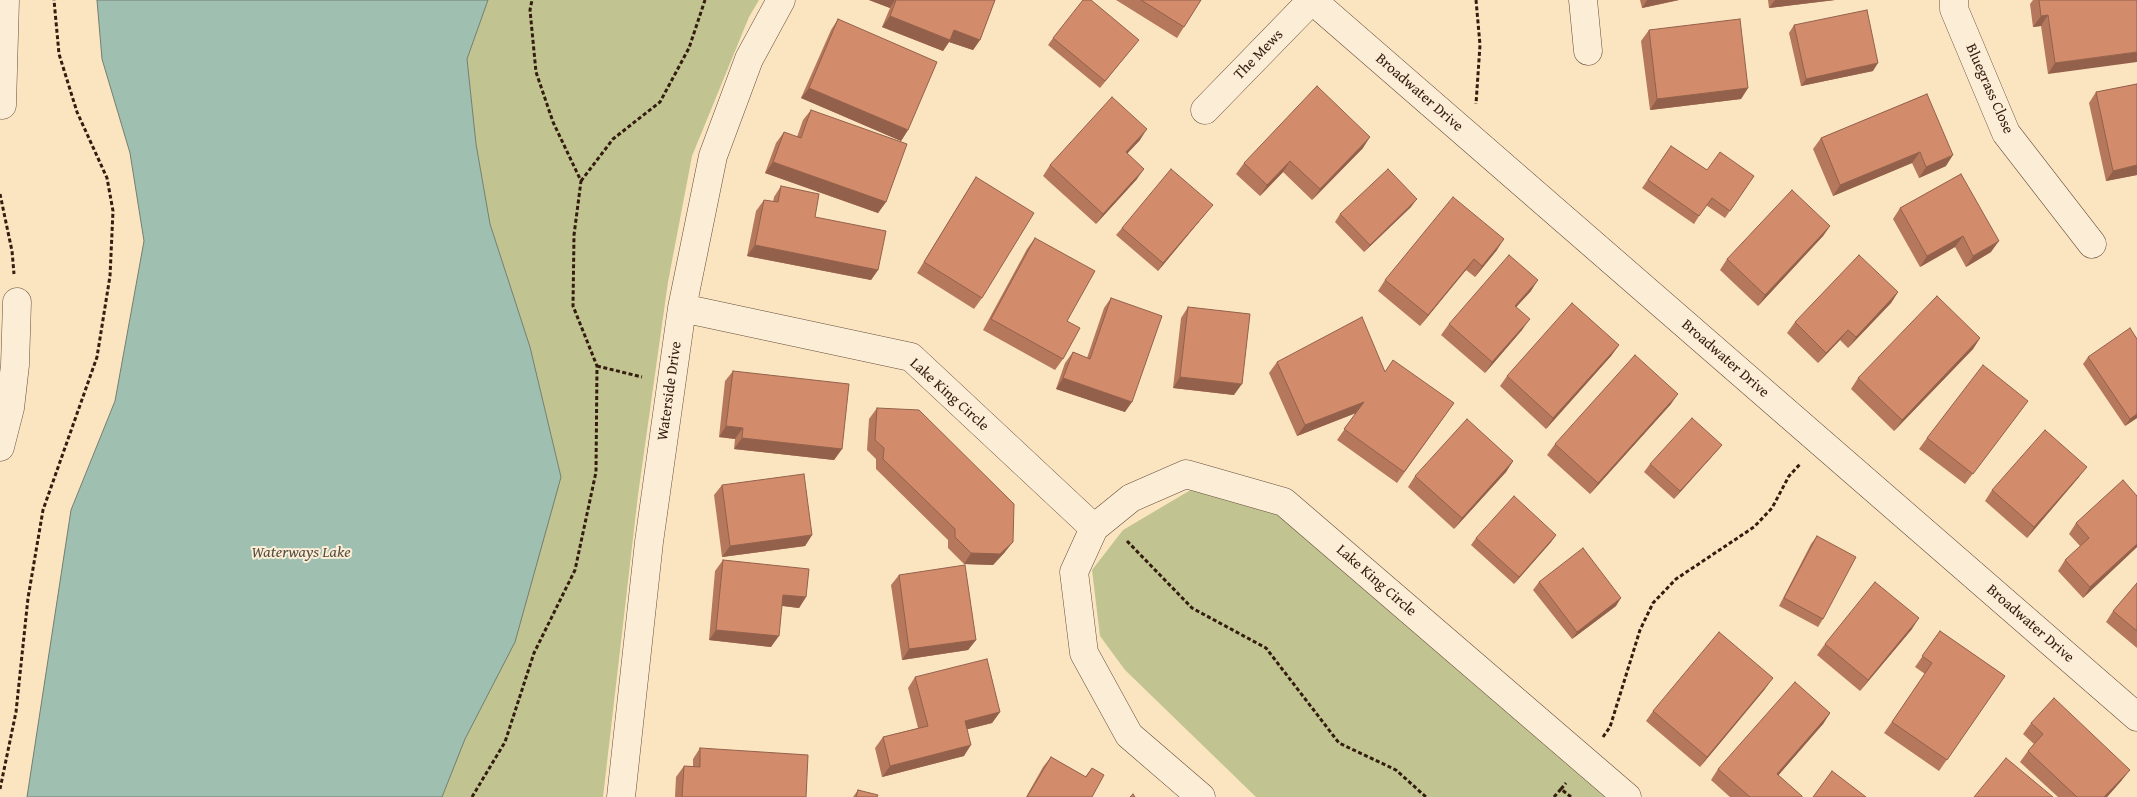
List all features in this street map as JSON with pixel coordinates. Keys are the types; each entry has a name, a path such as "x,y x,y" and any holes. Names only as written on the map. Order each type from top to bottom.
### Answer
{"street":[{"path":"2,105 5,0"},
{"name":"Waterside Drive","path":"621,797 649,542 682,308 713,156 749,59 780,0"},
{"name":"The Mews","path":"1205,110 1312,0"},
{"name":"Broadwater Drive","path":"1312,0 2137,717"},
{"path":"1583,0 1588,51"},
{"name":"Bluegrass Close","path":"1954,0 1954,10 2006,133 2092,244"},
{"path":"0,446 10,408 14,373 17,302"},
{"name":"Lake King Circle","path":"682,308 911,357 1094,528"},
{"name":"Lake King Circle","path":"1201,797 1129,735 1084,654 1074,572 1094,528 1131,498 1186,474 1284,502 1627,797"}],"path":[{"path":"0,789 16,712 28,598 43,510 97,357 110,276 113,211 107,178 77,112 69,87 60,54 54,0"},
{"path":"532,0 530,10 536,72 553,122 581,181"},
{"path":"472,797 505,742 534,653 575,570 596,472 597,366 573,306 574,235 581,181 613,139 660,102 688,48 706,0"},
{"path":"1472,139 1480,45 1476,0"},
{"path":"0,194 12,251 17,302"},
{"path":"597,366 671,384"},
{"path":"1584,761 1610,727 1640,630 1653,603 1676,579 1754,527 1772,508 1789,476 1820,442"},
{"path":"1094,528 1129,542 1192,608 1266,648 1339,743 1396,770 1426,797"},
{"path":"1554,797 1562,789 1571,797"}],"green space":[{"path":"488,0 759,0 749,17 692,156 668,282 638,495 603,797 442,797 561,477 530,348 490,224 476,144 467,59"},
{"path":"1194,488 1285,516 1613,797 1256,797 1125,670 1100,636 1092,570 1123,530"}],"water":[{"name":"Waterways Lake","path":"97,0 488,0 467,59 476,144 490,224 530,347 561,477 515,642 465,739 442,797 27,797 71,510 115,401 144,241 130,153 102,59"}],"building":[{"path":"896,0 995,0 980,40 954,30 950,40 890,16"},
{"path":"1083,0 1091,0 1139,40 1105,81 1053,38"},
{"path":"1141,0 1201,0 1184,27"},
{"path":"2039,0 2137,0 2137,52 2055,63 2048,15 2041,16"},
{"path":"1867,10 1878,63 1806,79 1794,25"},
{"path":"838,19 937,62 908,130 809,88"},
{"path":"1740,19 1748,88 1657,99 1649,30"},
{"path":"2137,84 2137,165 2113,171 2096,92"},
{"path":"1317,86 1370,137 1320,189 1290,161 1267,185 1244,163"},
{"path":"1927,94 1953,155 1926,167 1920,152 1840,185 1821,138"},
{"path":"1112,97 1147,129 1126,152 1144,169 1103,214 1050,165"},
{"path":"811,110 907,144 886,202 773,162 784,132 801,138"},
{"path":"1671,146 1707,170 1720,152 1754,176 1730,211 1712,198 1699,216 1648,180"},
{"path":"1171,169 1213,205 1163,263 1122,228"},
{"path":"1388,169 1417,199 1370,245 1340,214"},
{"path":"1961,174 1999,241 1973,256 1963,236 1927,256 1900,208"},
{"path":"976,177 1034,213 982,298 924,262"},
{"path":"781,186 819,194 815,217 886,231 878,270 755,245 764,200 778,202"},
{"path":"1792,190 1830,226 1765,295 1727,259"},
{"path":"1453,197 1504,239 1482,266 1474,259 1428,315 1385,280"},
{"path":"1035,238 1095,271 1067,321 1080,328 1063,359 991,319"},
{"path":"1509,255 1538,280 1515,306 1530,319 1492,362 1449,324"},
{"path":"1859,255 1898,292 1856,337 1848,330 1826,353 1795,322"},
{"path":"1937,296 1980,338 1902,420 1858,378"},
{"path":"1111,298 1162,316 1132,402 1063,378 1073,352 1090,359"},
{"path":"1572,303 1619,345 1553,418 1507,376"},
{"path":"1188,307 1250,314 1242,384 1180,377"},
{"path":"1362,317 1385,372 1393,360 1454,403 1404,472 1344,429 1364,402 1305,425 1277,362"},
{"path":"2130,328 2137,339 2137,414 2130,419 2088,357"},
{"path":"1635,355 1678,394 1598,483 1555,444"},
{"path":"1983,365 2028,401 1973,474 1927,438"},
{"path":"733,371 849,384 842,449 742,438 743,428 726,426"},
{"path":"877,408 919,410 1014,504 1013,542 1000,554 971,553 955,537 955,529 883,459 884,448 875,440"},
{"path":"1692,418 1722,445 1680,491 1650,464"},
{"path":"1467,419 1513,461 1462,518 1415,476"},
{"path":"2045,430 2087,467 2034,527 1992,490"},
{"path":"804,474 812,535 730,546 722,485"},
{"path":"2123,480 2137,496 2137,544 2090,587 2065,560 2089,538 2076,523"},
{"path":"1514,496 1556,535 1519,577 1476,538"},
{"path":"1817,536 1856,557 1823,619 1784,598"},
{"path":"1583,548 1621,598 1577,632 1539,582"},
{"path":"723,560 809,569 806,597 783,595 779,636 716,630"},
{"path":"965,565 976,640 909,649 899,575"},
{"path":"1875,582 1919,618 1868,680 1825,644"},
{"path":"2137,583 2137,631 2113,611"},
{"path":"1940,631 2005,676 1947,760 1892,722 1932,663 1922,656"},
{"path":"1719,632 1773,678 1707,757 1653,711"},
{"path":"987,659 1000,712 965,721 971,745 890,766 883,737 928,726 915,677"},
{"path":"1795,682 1830,713 1777,774 1802,797 1750,797 1718,769"},
{"path":"2054,698 2130,770 2104,797 2077,797 2028,751 2043,734 2031,723"},
{"path":"700,748 808,755 806,797 682,797 684,766 700,767"},
{"path":"1051,757 1086,777 1092,768 1104,775 1092,797 1027,797"},
{"path":"2006,758 2053,797 1974,797"},
{"path":"1832,771 1866,797 1813,797"},
{"path":"858,790 878,795 877,797 856,797"}]}
